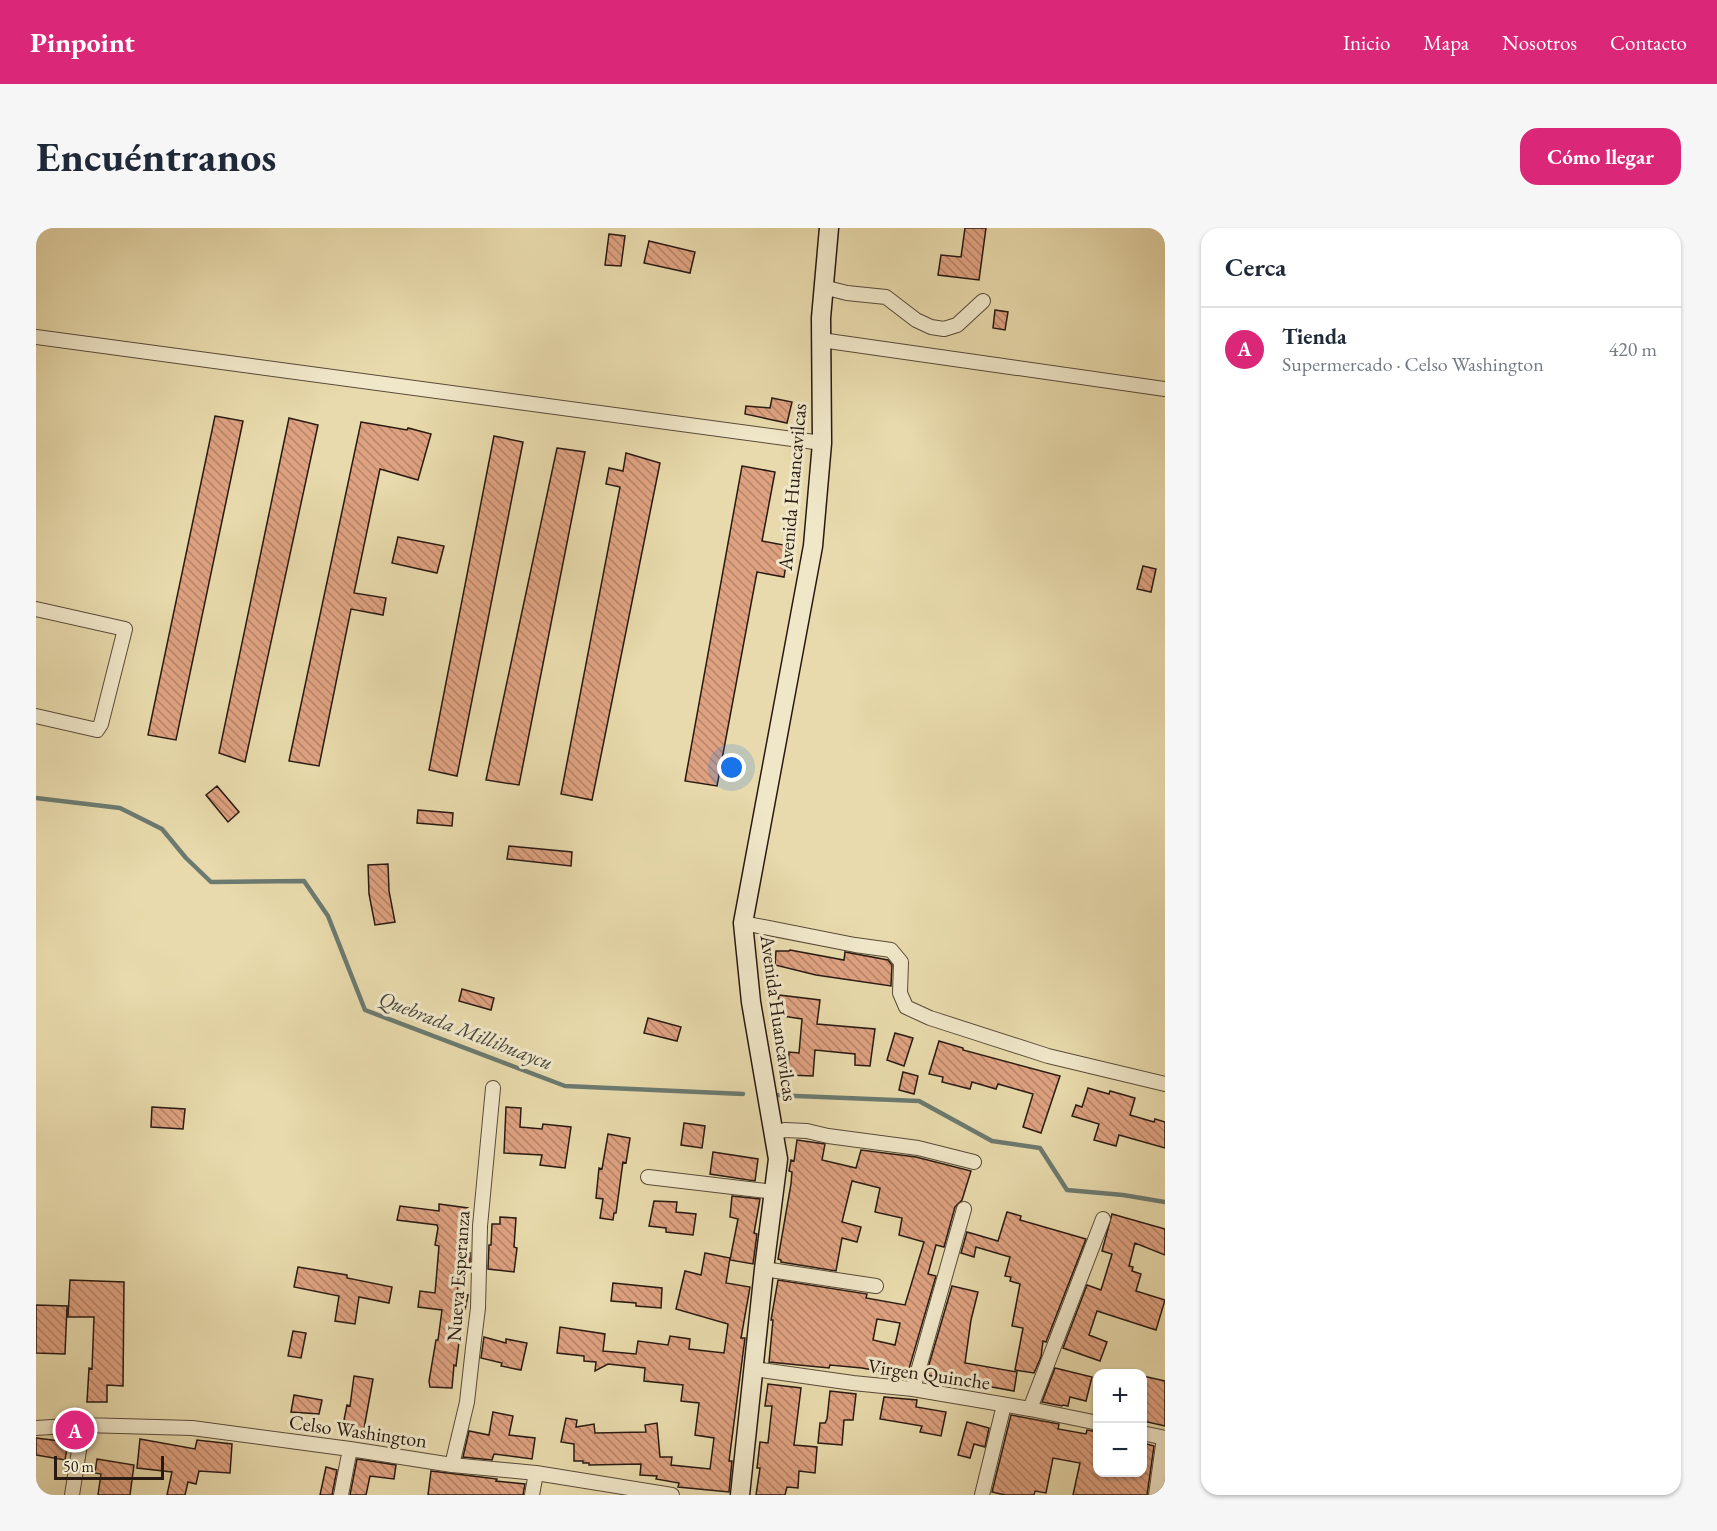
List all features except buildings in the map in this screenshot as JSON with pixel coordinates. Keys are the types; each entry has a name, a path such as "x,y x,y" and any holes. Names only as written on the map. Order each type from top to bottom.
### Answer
{"street":[{"name":"Avenida Huancavilcas","path":"740,1495 778,1159 750,1002 743,923 813,546 822,443 821,340 829,228"},
{"path":"823,287 848,293 886,297 916,320 931,327 944,329 957,326 983,301"},
{"path":"36,337 822,443"},
{"path":"821,340 1165,389"},
{"path":"36,609 125,629 101,724 97,730 36,716"},
{"path":"743,923 891,950 901,962 900,993 906,1007 930,1018 1048,1056 1165,1084"},
{"name":"Nueva Esperanza","path":"452,1466 467,1402 475,1338 480,1226 493,1088"},
{"path":"774,1133 785,1130 807,1131 918,1148 974,1162"},
{"path":"648,1177 774,1192"},
{"path":"912,1389 964,1209"},
{"path":"1030,1409 1102,1220"},
{"path":"764,1269 876,1286"},
{"name":"Virgen Quinche","path":"754,1370 912,1389 1093,1422"},
{"path":"982,1495 1004,1406"},
{"path":"72,1495 83,1425"},
{"name":"Celso Washington","path":"36,1428 83,1425 192,1428 350,1449 452,1466 536,1473 672,1495"},
{"path":"1147,1434 1165,1438 1156,1495"},
{"path":"341,1495 350,1449"},
{"path":"532,1495 536,1473"}],"waterway":[{"name":"Quebrada Millihuaycu","path":"36,798 120,808 162,829 186,858 211,882 304,881 328,916 365,1010 565,1086 743,1094"},
{"name":"Quebrada Millihuaycu","path":"772,1095 919,1101 992,1141 1040,1148 1067,1190 1123,1195 1165,1202"}],"place":[{"name":"Tienda","path":"75,1430"}]}
